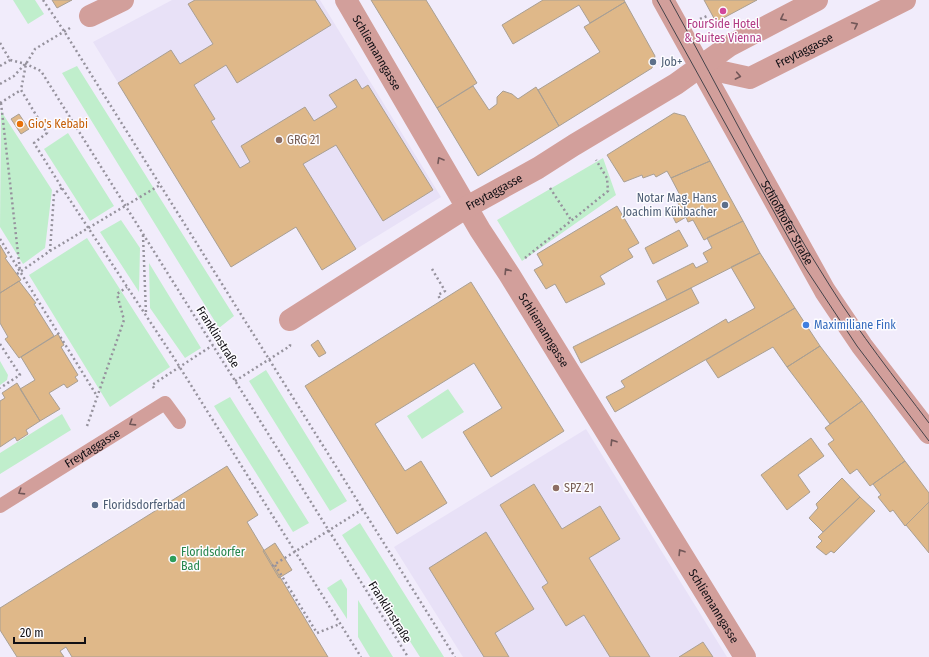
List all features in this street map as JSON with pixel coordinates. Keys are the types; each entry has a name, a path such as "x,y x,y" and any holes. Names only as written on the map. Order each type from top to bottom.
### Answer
{"street":[{"path":"90,16 123,0"},
{"name":"Schliemanngasse","path":"346,0 480,230 509,274 745,657"},
{"name":"Schloßhofer Straße","path":"663,0 825,291 862,346 929,433"},
{"name":"Freytaggasse","path":"290,320 426,235 467,207 538,168 700,67 729,46 817,0"},
{"name":"Freytaggasse","path":"700,67 750,78 905,0"}],"lane":[{"path":"165,403 179,422"},
{"name":"Freytaggasse","path":"0,506 165,403"}],"path":[{"path":"43,0 270,359 454,657"},
{"path":"0,84 14,76 26,64 35,49 64,31"},
{"path":"0,43 10,60 0,66"},
{"name":"Franklinstraße","path":"10,60 26,64 41,72 408,657"},
{"path":"26,64 21,90 47,133 34,143 179,367 361,657"},
{"path":"20,272 0,103 21,90"},
{"path":"522,261 533,250 598,201 608,191 607,178 594,157"},
{"path":"17,274 50,251 160,185"},
{"path":"549,186 571,220"},
{"path":"50,251 54,194 62,188"},
{"path":"143,235 146,316"},
{"path":"0,239 97,396"},
{"path":"432,269 445,291 438,296 441,301"},
{"path":"87,426 124,320 117,294 127,287"},
{"path":"235,381 290,346 290,320"},
{"path":"0,344 20,375 0,388"},
{"path":"165,403 152,385 213,345"},
{"path":"340,624 317,633 274,565 363,509"}],"shaded area":[{"name":"GRG 21","path":"172,0 320,0 441,197 322,270 296,227 231,267 93,42"},
{"name":"SPZ 21","path":"586,429 727,657 463,657 394,547"}],"green space":[{"path":"13,0 35,0 44,14 28,24"},
{"path":"77,66 234,316 219,328 62,73"},
{"path":"1,111 52,190 45,248 23,264 0,227"},
{"path":"68,133 114,206 90,221 44,149"},
{"path":"603,158 616,195 522,261 497,220"},
{"path":"121,220 140,248 139,292 100,232"},
{"path":"87,238 170,367 110,407 29,275"},
{"path":"149,263 201,348 185,358 150,308"},
{"path":"0,361 8,375 7,380 0,385"},
{"path":"266,370 347,501 330,511 249,381"},
{"path":"448,389 464,412 422,439 407,416"},
{"path":"230,397 309,523 293,532 214,406"},
{"path":"62,414 71,430 0,474 0,453"},
{"path":"360,523 444,657 420,657 342,535"},
{"path":"341,579 347,589 347,619 327,588"},
{"path":"358,600 393,657 370,657 358,637"}],"building":[{"path":"52,0 72,0 57,8"},
{"name":"GRG 21","path":"195,0 315,0 331,25 237,83 226,65 194,85 215,119 211,121 240,168 250,162 241,146 305,107 314,121 337,107 329,95 356,79 362,89 368,85 433,190 383,221 336,145 303,164 356,249 322,270 296,227 231,267 118,83 171,50 180,64 213,44 188,4"},
{"path":"371,0 426,0 477,83 437,108"},
{"path":"543,0 624,0 625,2 590,23 579,5 513,44 502,25"},
{"name":"FourSide Hotel & Suites Vienna","path":"704,0 757,0 716,22"},
{"path":"625,2 655,56 652,68 559,126 538,90 600,52 584,27"},
{"path":"473,86 489,110 497,104 497,97 503,91 512,94 518,99 536,87 559,126 478,176 437,108"},
{"path":"674,113 685,116 710,161 671,178 667,171 656,177 654,174 643,178 642,175 624,182 607,155"},
{"name":"Gio's Kebabi","path":"19,114 29,129 21,134 11,119"},
{"path":"710,161 743,221 704,240 693,220 688,222 686,217 676,223 670,211 679,205 676,200 681,197 671,178"},
{"path":"617,206 639,243 628,249 633,257 600,276 605,284 566,303 555,284 546,289 534,270 543,265 537,254"},
{"path":"743,221 760,253 667,300 657,281 693,263 696,268 708,262 703,253 712,248 707,238"},
{"path":"679,230 688,246 653,264 645,248"},
{"path":"0,245 7,257 5,258 21,280 0,293"},
{"path":"760,253 795,308 615,412 606,397 625,387 621,381 726,319 728,323 755,308 731,267"},
{"path":"19,281 36,303 34,304 54,336 19,358 5,339 8,337 0,323 0,293"},
{"path":"471,282 564,431 491,477 463,432 502,408 474,363 375,424 405,471 421,461 447,503 397,534 305,386"},
{"path":"691,288 699,303 581,363 573,347"},
{"path":"795,308 820,346 787,367 773,347 718,378 706,360"},
{"path":"58,334 64,345 61,347 78,375 75,377 78,381 67,388 64,384 49,393 60,409 40,421 20,389 35,380 21,357"},
{"path":"318,340 326,353 319,357 311,345"},
{"path":"820,346 862,401 830,424 787,367"},
{"path":"17,383 40,421 26,430 28,434 17,441 15,437 0,447 0,401 5,398 2,393"},
{"path":"862,401 905,461 870,486 857,469 850,474 828,444 834,440 825,428"},
{"path":"811,438 824,456 798,475 810,492 787,510 761,475"},
{"path":"905,461 929,493 929,502 905,526 893,510 890,512 878,497 881,495 873,484"},
{"name":"Floridsdorfer Bad","path":"227,466 258,515 247,522 328,657 72,657 66,647 60,651 64,657 17,657 0,630 0,608"},
{"path":"842,478 860,497 823,532 809,518 818,508 816,504"},
{"path":"534,484 562,529 600,506 620,539 589,558 650,657 610,657 584,615 566,626 542,587 548,583 500,505"},
{"path":"860,497 875,511 834,553 831,551 826,555 816,547 822,541 818,537"},
{"path":"929,502 929,553 906,525"},
{"path":"486,532 534,609 495,633 509,657 484,657 429,568"},
{"path":"275,543 292,570 279,578 263,551"},
{"path":"703,642 713,657 679,657"}],"tram line":[{"path":"657,0 804,266 857,346 929,441"},
{"path":"670,0 767,180 808,251 853,321 929,423"}],"place":[{"name":"FourSide Hotel & Suites Vienna","path":"723,11"},
{"name":"Job+","path":"653,62"},
{"name":"Gio's Kebabi","path":"20,124"},
{"name":"GRG 21","path":"279,140"},
{"name":"Notar Mag. Hans Joachim Kühbacher","path":"725,205"},
{"name":"Maximiliane Fink","path":"806,325"},
{"name":"SPZ 21","path":"556,488"},
{"name":"Floridsdorferbad","path":"95,505"},
{"name":"Floridsdorfer Bad","path":"173,559"}]}
